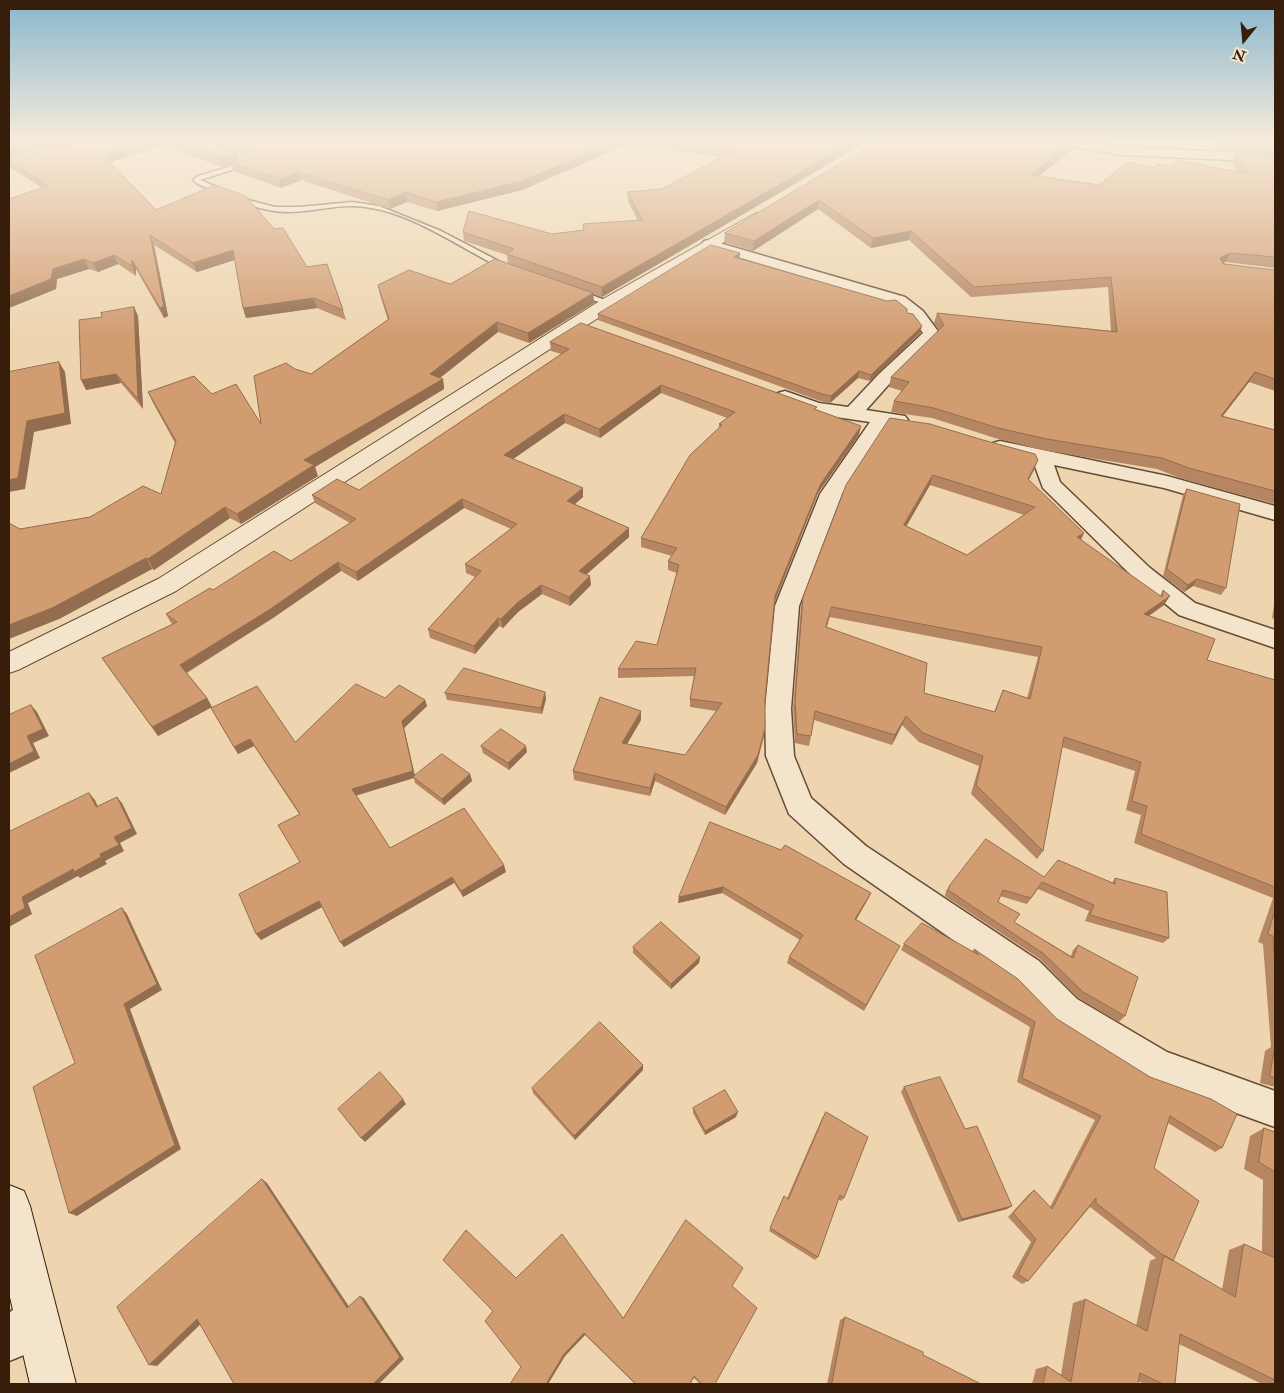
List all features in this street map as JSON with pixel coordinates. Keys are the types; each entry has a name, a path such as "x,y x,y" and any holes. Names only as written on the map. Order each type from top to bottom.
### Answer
{"street":[{"path":"15,663 167,585 589,325 608,303 771,207"},
{"path":"709,244 898,300 917,314 932,334 853,413"},
{"path":"770,392 816,408 912,422"},
{"path":"883,417 832,494 787,606 778,709 780,756 798,805 855,855 1027,972 1065,1011 1158,1067 1275,1109"},
{"path":"987,444 1042,458 1102,468 1167,483 1275,513"},
{"path":"1042,458 1050,484 1142,573 1187,608 1275,639"},
{"path":"9,1206 22,1329 53,1384"}],"lane":[{"path":"267,207 295,210 315,207"},
{"path":"373,207 452,239 513,270"},
{"path":"574,291 608,303"}],"building":[{"path":"9,207 153,207 156,210 163,207 255,207 274,229 283,228 307,267 327,264 343,310 314,298 243,308 233,250 193,263 150,235 164,306 160,308 132,260 132,266 114,255 93,263 84,259 53,269 51,279 9,296"},
{"path":"636,207 740,207 602,287 507,254 514,249 463,232 469,211 552,234 584,230 583,224 643,220"},
{"path":"768,207 808,207 754,241 725,233"},
{"path":"829,207 1275,207 1275,257 1230,253 1220,258 1223,264 1275,270 1275,379 1255,372 1221,416 1275,430 1275,491 1189,468 1162,458 1047,439 998,428 934,408 894,401 909,382 891,377 944,325 937,313 1117,332 1111,277 974,287 911,231 873,238"},
{"path":"711,245 740,253 734,257 887,301 896,300 907,309 907,313 913,314 922,326 871,375 859,371 831,396 598,314"},
{"path":"495,259 593,293 528,333 497,322 430,374 443,379 304,460 314,465 237,514 225,507 148,559 146,558 52,608 9,625 9,523 20,529 90,517 143,486 161,494 176,441 148,392 194,376 212,394 236,384 261,424 254,376 286,363 295,369 311,374 389,319 378,285 409,270 450,284"},
{"path":"134,307 138,399 116,374 81,380 79,320 102,317 101,313"},
{"path":"581,323 817,407 814,409 861,426 820,485 775,596 765,700 765,728 758,755 726,807 655,773 650,788 573,771 600,697 641,711 622,743 685,755 722,703 690,699 696,668 618,669 636,641 657,645 679,565 668,561 677,548 641,538 690,455 722,425 719,424 735,412 661,385 599,429 564,414 504,455 583,488 567,501 629,528 579,571 590,576 569,597 541,585 517,603 501,619 498,618 474,646 428,629 481,571 465,564 517,524 462,499 356,572 338,562 269,610 180,665 207,698 152,727 102,658 177,622 166,614 210,588 213,590 274,551 291,561 356,519 312,495 337,479 359,490 569,349 550,342"},
{"path":"59,362 65,413 27,421 18,478 9,480 9,372"},
{"path":"890,418 930,424 1035,454 1038,460 1028,479 1084,533 1077,537 1162,597 1163,590 1170,596 1144,614 1215,639 1207,660 1275,680 1275,887 1141,834 1147,806 1132,801 1141,762 1064,737 1043,851 976,785 983,756 923,733 906,716 895,735 815,711 811,736 797,734 795,700 803,597 846,485","holes":["933,475 1035,507 967,555 904,525","832,607 1042,647 1030,699 1003,690 995,712 924,693 927,663 826,627"]},
{"path":"1187,489 1240,504 1226,588 1197,579 1188,585 1167,569"},
{"path":"464,668 545,692 541,708 445,693"},
{"path":"356,684 385,698 399,685 425,700 402,721 413,771 352,789 390,848 464,808 504,865 461,891 452,877 340,942 319,901 256,934 239,894 300,862 278,825 300,814 250,739 234,747 211,708 257,686 295,742"},
{"path":"31,705 43,729 27,736 34,751 9,764 9,715"},
{"path":"501,729 526,746 508,763 481,746"},
{"path":"442,754 470,774 442,799 413,777"},
{"path":"89,793 96,807 117,797 132,828 114,837 119,845 100,854 101,857 74,872 73,869 22,897 25,908 9,917 9,832"},
{"path":"710,822 781,850 785,845 871,893 855,919 900,946 866,1005 789,957 803,935 723,887 679,897"},
{"path":"986,839 1044,877 1058,860 1115,884 1115,878 1167,892 1169,938 1090,915 1094,905 1042,882 1031,898 1003,890 998,902 1020,914 1014,922 1073,958 1078,945 1138,977 1125,1016 1083,992 1044,954 948,890"},
{"path":"122,908 157,984 124,1004 175,1145 69,1213 33,1087 75,1063 35,956"},
{"path":"1275,911 1275,966 1273,936 1268,934"},
{"path":"661,922 700,957 671,984 633,947"},
{"path":"922,923 979,955 974,949 1018,979 1057,1019 1150,1077 1211,1099 1237,1114 1222,1148 1170,1116 1154,1168 1199,1201 1173,1261 1096,1203 1096,1198 1028,1281 1018,1274 1036,1239 1013,1213 1034,1190 1052,1209 1101,1116 1022,1078 1035,1022 904,944"},
{"path":"600,1022 643,1065 574,1136 532,1088"},
{"path":"1275,1046 1275,1078 1270,1076"},
{"path":"380,1072 403,1099 361,1138 338,1109"},
{"path":"940,1077 965,1129 977,1126 1012,1206 962,1219 904,1087"},
{"path":"725,1090 738,1112 705,1131 693,1108"},
{"path":"826,1112 868,1137 844,1198 840,1195 818,1257 770,1228 784,1196 788,1199"},
{"path":"1264,1128 1275,1132 1275,1172 1259,1162"},
{"path":"262,1179 347,1308 360,1296 400,1357 373,1384 234,1384 197,1319 149,1365 117,1307"},
{"path":"686,1220 743,1268 732,1286 757,1308 715,1384 702,1384 694,1376 690,1384 636,1384 584,1333 564,1354 546,1384 510,1384 521,1367 485,1321 493,1311 443,1260 466,1230 516,1278 562,1234 623,1318"},
{"path":"1244,1244 1275,1258 1275,1380 1180,1334 1175,1384 1163,1384 1140,1373 1138,1384 1043,1384 1047,1366 1071,1382 1085,1299 1147,1331 1164,1255 1235,1297"},
{"path":"845,1317 923,1352 923,1355 981,1384 832,1384"}]}
